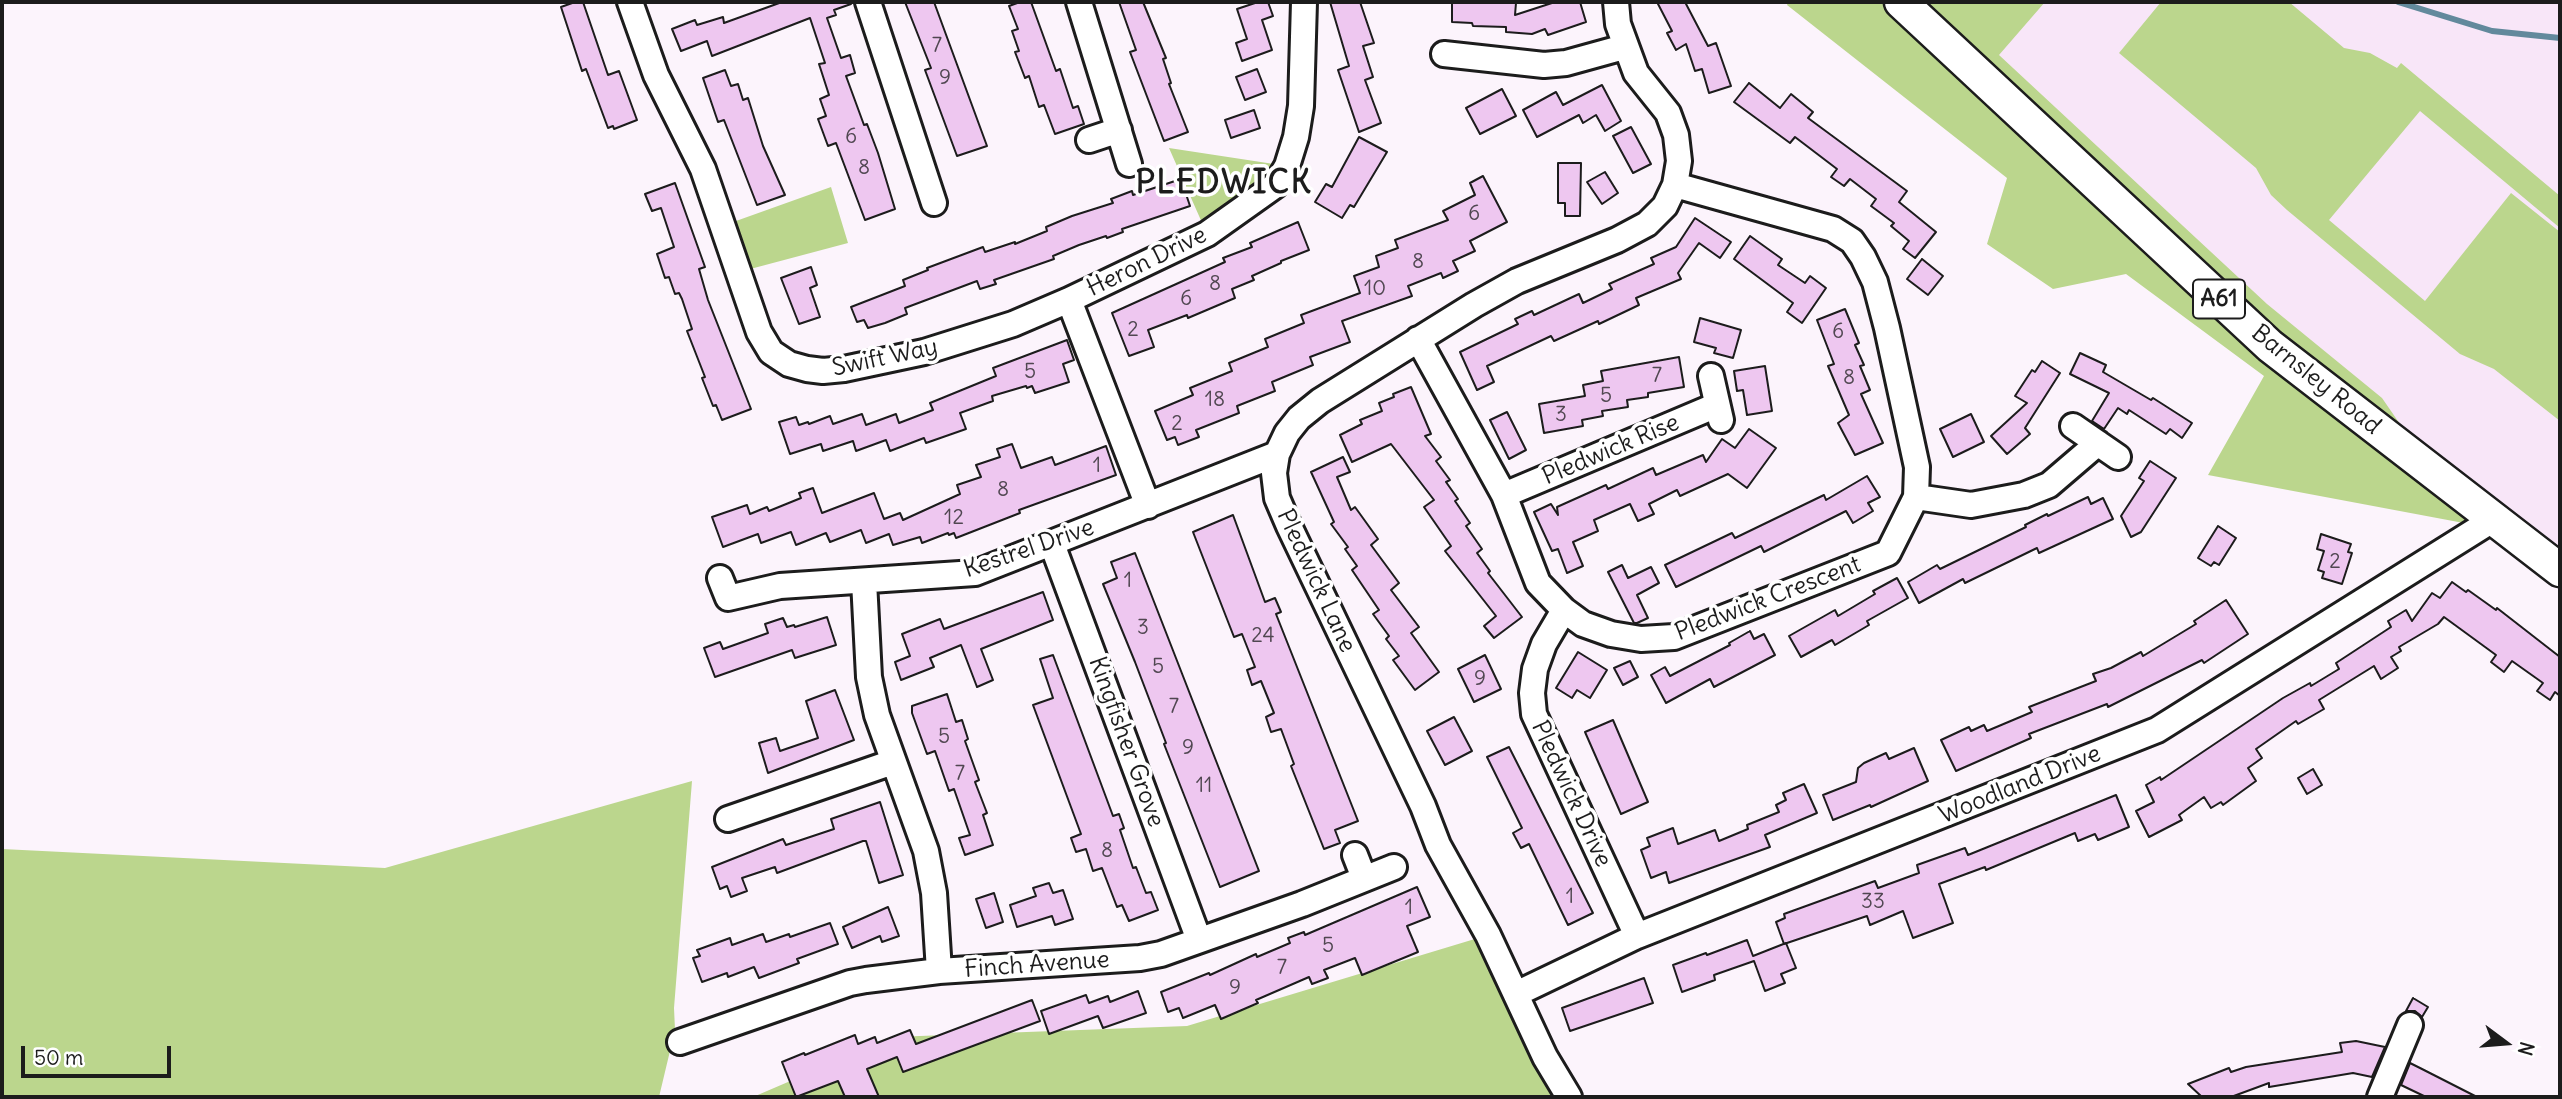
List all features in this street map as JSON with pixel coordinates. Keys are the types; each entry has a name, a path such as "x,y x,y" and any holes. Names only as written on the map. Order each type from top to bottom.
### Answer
{"main road":[{"name":"Barnsley Road","path":"1901,2 2270,346 2560,570"}],"street":[{"path":"869,2 934,187"},
{"path":"1079,2 1129,164"},
{"name":"Heron Drive","path":"1069,300 1207,234 1276,185 1287,166 1301,106 1304,2"},
{"path":"1277,454 1287,433 1310,410 1418,339 1517,281 1647,224 1665,206 1675,185 1679,161 1676,135 1668,113 1636,73 1624,47 1616,2"},
{"name":"Swift Way","path":"636,4 656,75 703,169 759,332 771,352 789,364 807,369 844,369 937,348 1013,324 1069,300"},
{"path":"1444,54 1544,65 1566,64 1624,47"},
{"path":"1089,140 1119,130"},
{"name":"Pledwick Crescent","path":"1418,339 1504,495 1538,583 1564,610 1583,624 1611,634 1641,639 1674,638 1888,553 1916,497 1917,467 1875,282 1852,242 1833,229 1675,185"},
{"path":"1069,300 1148,506"},
{"name":"Pledwick Rise","path":"1504,495 1719,412 1711,376"},
{"path":"2073,426 2118,457"},
{"path":"1916,497 1971,505 2024,495 2049,485 2098,443"},
{"name":"Kestrel Drive","path":"720,594 780,586 975,573 1277,454"},
{"name":"Pledwick Lane","path":"1277,454 1274,473 1277,498 1289,526 1423,806 1438,845 1488,935 1545,1057 1569,1097"},
{"name":"Woodland Drive","path":"1516,994 1637,936 2157,730 2494,519"},
{"name":"Kingfisher Grove","path":"1052,544 1199,940"},
{"path":"864,582 869,677 877,715 926,851 934,893 939,971"},
{"name":"Pledwick Drive","path":"1564,610 1544,644 1535,668 1532,693 1534,714 1637,936"},
{"path":"728,818 753,800 893,762"},
{"path":"1355,855 1364,878"},
{"name":"Finch Avenue","path":"680,1041 700,1021 850,983 939,971 1140,958 1161,954 1302,904 1394,867"},
{"path":"2380,1097 2410,1026"}],"shaded area":[{"path":"1901,2 2560,2 2560,570"}],"green space":[{"path":"1788,2 2045,2 1999,55 2267,304 2382,398 2469,524 2208,475 2264,376 2126,274 2053,289 1987,244 2007,178 1787,5"},
{"path":"2161,2 2289,2 2344,48 2370,53 2397,68 2401,63 2560,196 2560,228 2420,111 2329,220 2425,301 2511,193 2560,232 2560,421 2494,369 2460,354 2287,210 2271,195 2256,168 2119,53"},
{"path":"1169,148 1287,166 1207,234"},
{"path":"831,187 848,243 739,272 722,226"},
{"path":"692,781 674,1008 675,1030 659,1097 2,1097 2,849 385,868"},
{"path":"1488,935 1569,1097 753,1097 893,1037 1187,1026"}],"building":[{"path":"583,2 608,75 619,71 637,120 614,129 613,126 608,128 586,69 582,71 561,7"},
{"path":"782,2 851,2 834,10 836,15 827,18 841,58 850,55 855,73 846,76 864,125 867,124 878,153 895,209 865,220 836,143 828,146 818,119 826,116 820,99 829,95 819,64 825,63 810,18 712,56 707,41 681,51 672,29 695,20 697,25 723,17 724,23"},
{"path":"905,2 934,2 987,146 957,156 925,70 931,68"},
{"path":"1031,2 1056,71 1060,69 1073,108 1078,106 1084,124 1055,134 1044,105 1039,107 1029,76 1025,78 1015,52 1019,51 1012,31 1018,29 1009,6"},
{"path":"1119,2 1143,2 1166,58 1163,59 1171,83 1169,84 1188,132 1164,141 1130,52 1136,50"},
{"path":"1258,2 1268,2 1273,16 1262,20 1272,50 1242,61 1236,43 1247,39 1237,9"},
{"path":"1330,2 1360,2 1374,43 1363,46 1373,77 1365,80 1381,123 1359,132 1338,70 1349,66"},
{"path":"1452,2 1516,3 1515,15 1555,2 1580,2 1586,22 1548,35 1545,29 1532,34 1506,32 1506,27 1452,22"},
{"path":"1657,2 1685,2 1708,46 1716,43 1731,86 1709,93 1702,69 1695,71 1686,44 1676,50 1667,33 1672,31"},
{"path":"1257,69 1266,92 1245,100 1236,77"},
{"path":"725,70 731,86 738,84 743,100 748,98 763,146 785,195 757,205 724,120 718,122 703,78"},
{"path":"1749,83 1780,108 1791,94 1813,112 1808,118 1907,191 1899,202 1936,232 1915,258 1903,249 1909,241 1891,226 1894,223 1871,206 1876,199 1850,179 1844,186 1831,177 1837,169 1795,137 1790,143 1734,102"},
{"path":"1602,85 1621,121 1605,131 1596,115 1583,123 1579,115 1537,137 1523,110 1556,92 1563,105"},
{"path":"1502,89 1516,116 1480,134 1466,108"},
{"path":"1254,110 1260,128 1231,138 1225,120"},
{"path":"1631,127 1651,164 1633,173 1613,136"},
{"path":"1359,137 1387,152 1354,207 1350,205 1342,218 1315,202 1326,184 1332,187"},
{"path":"1558,163 1581,163 1580,216 1565,216 1565,203 1558,203"},
{"path":"1605,172 1618,193 1602,204 1587,182"},
{"path":"1483,176 1507,222 1470,241 1475,251 1453,261 1458,271 1443,278 1441,273 1408,286 1412,296 1342,321 1350,342 1310,357 1313,365 1272,382 1275,391 1237,406 1239,413 1196,430 1199,437 1178,445 1175,437 1167,440 1155,411 1193,395 1190,388 1232,371 1229,363 1268,347 1265,339 1304,323 1301,315 1360,293 1354,276 1379,267 1376,256 1398,248 1395,240 1448,220 1443,211 1475,195 1470,183"},
{"path":"1181,179 1190,206 1122,229 1123,232 1107,238 1106,236 1079,245 1053,256 1054,259 994,280 996,284 980,289 977,281 905,308 907,314 885,323 868,328 864,320 857,322 851,307 905,286 903,280 928,270 927,268 983,247 985,252 1015,244 1047,231 1046,227 1072,216 1113,203 1111,199 1132,191 1133,195"},
{"path":"675,183 705,267 699,269 708,300 751,409 722,420 716,405 713,406 702,378 705,377 687,331 692,329 682,299 679,293 675,294 669,277 665,278 657,254 674,247 661,208 652,211 645,194"},
{"path":"1695,218 1731,242 1720,258 1699,243 1678,273 1681,279 1636,298 1639,305 1599,324 1598,321 1554,341 1551,336 1487,366 1494,382 1477,390 1460,352 1518,324 1515,319 1532,311 1534,315 1579,294 1583,303 1612,289 1609,284 1654,264 1651,258 1676,247"},
{"path":"1298,222 1309,250 1252,276 1254,280 1232,289 1235,298 1188,318 1187,315 1148,330 1154,347 1129,356 1112,313 1225,262 1223,258 1252,247 1250,243"},
{"path":"1750,236 1782,259 1778,265 1805,283 1810,276 1826,288 1802,323 1787,312 1793,303 1734,259"},
{"path":"1922,259 1943,276 1928,295 1907,279"},
{"path":"811,267 817,285 810,288 820,317 799,324 781,278"},
{"path":"1845,309 1859,343 1855,345 1864,365 1860,366 1870,390 1861,394 1883,443 1855,455 1838,423 1849,415 1828,366 1834,364 1817,320"},
{"path":"1700,318 1741,330 1733,358 1714,353 1716,348 1694,342"},
{"path":"1067,340 1074,360 1063,364 1069,382 1035,393 1032,386 1026,386 992,396 993,401 960,413 966,429 926,443 924,438 890,451 886,440 856,451 853,441 823,451 821,444 790,454 779,422 796,417 799,425 809,424 830,416 833,424 862,414 866,425 896,414 899,423 933,410 930,403 996,376 993,368"},
{"path":"2080,353 2106,365 2103,372 2151,400 2153,398 2192,423 2182,438 2170,429 2166,434 2129,410 2127,414 2118,408 2104,429 2092,421 2109,393 2070,374"},
{"path":"1679,357 1684,387 1648,393 1648,397 1627,400 1628,407 1602,411 1603,416 1582,420 1583,426 1544,433 1539,404 1585,396 1583,385 1603,381 1601,371"},
{"path":"2042,361 2060,373 2025,428 2030,434 2007,454 1991,436 2027,403 2015,396 2032,370 2035,372"},
{"path":"1765,366 1772,411 1747,415 1743,390 1737,391 1734,371"},
{"path":"1411,387 1431,434 1425,436 1441,457 1436,461 1450,480 1446,482 1470,523 1466,526 1482,549 1477,553 1490,571 1488,573 1522,617 1494,638 1484,626 1496,616 1445,551 1451,546 1424,507 1434,500 1391,444 1352,462 1340,435 1362,424 1360,420 1382,411 1379,403"},
{"path":"1507,412 1526,450 1509,459 1490,420"},
{"path":"1971,414 1984,442 1953,457 1940,429"},
{"path":"1749,429 1776,448 1747,488 1728,474 1680,496 1677,490 1649,504 1654,514 1638,521 1630,504 1594,520 1598,531 1573,542 1583,566 1567,573 1558,549 1552,551 1534,512 1551,504 1558,515 1557,507 1606,485 1608,489 1653,468 1656,475 1703,455 1706,462 1722,439 1735,448"},
{"path":"1012,444 1021,468 1052,457 1055,465 1106,446 1116,475 1019,510 1020,513 956,538 954,533 948,533 922,543 920,537 893,545 889,534 866,543 861,530 830,542 826,533 796,545 791,532 761,543 758,534 723,547 712,517 747,505 750,514 767,507 769,511 801,498 799,493 813,488 822,513 874,493 884,519 900,513 903,520 960,494 957,485 981,477 976,465 1000,457 997,449"},
{"path":"1343,457 1350,472 1337,477 1351,510 1355,507 1378,539 1371,545 1399,583 1391,590 1419,627 1411,633 1439,672 1415,690 1393,660 1399,656 1386,639 1389,636 1373,614 1379,610 1352,570 1357,566 1345,549 1348,547 1331,524 1334,522 1311,472"},
{"path":"2150,461 2176,478 2141,532 2131,537 2121,516 2144,481 2139,478"},
{"path":"1867,476 1880,497 1868,503 1873,511 1853,523 1846,511 1764,552 1761,546 1676,587 1665,565 1732,533 1735,538 1824,495 1826,500"},
{"path":"2088,497 2091,504 2103,498 2113,519 2039,553 2037,548 1965,583 1963,579 1919,603 1908,582 1937,565 1940,569 2047,514 2048,516"},
{"path":"1233,515 1265,602 1275,598 1281,612 1276,614 1358,821 1335,830 1340,843 1324,849 1291,766 1294,764 1281,729 1271,732 1266,717 1274,713 1261,681 1252,685 1247,670 1255,667 1242,634 1234,637 1193,532"},
{"path":"2218,526 2236,538 2219,565 2214,562 2211,566 2198,558"},
{"path":"2321,534 2351,544 2348,552 2352,553 2342,584 2322,578 2324,572 2318,570 2324,551 2317,549"},
{"path":"1135,553 1259,871 1220,887 1103,584 1117,578 1111,562"},
{"path":"1622,565 1628,578 1651,567 1659,583 1637,595 1648,618 1637,623 1634,623 1608,572"},
{"path":"1897,578 1908,598 1867,621 1869,625 1835,645 1832,640 1801,657 1789,636 1835,610 1838,616"},
{"path":"2452,582 2496,610 2497,608 2560,657 2560,696 2555,692 2550,700 2537,691 2543,683 2512,661 2504,672 2491,662 2496,655 2444,617 2438,624 2399,647 2401,651 2391,657 2398,668 2381,679 2374,666 2319,700 2324,709 2298,724 2296,721 2256,749 2262,758 2248,768 2256,781 2223,805 2221,802 2211,808 2204,797 2179,815 2182,820 2149,837 2136,811 2154,802 2146,785 2160,777 2161,780 2283,698 2310,683 2311,686 2339,669 2336,663 2391,627 2388,621 2406,610 2412,621 2432,593 2440,598"},
{"path":"1043,592 1053,620 981,649 993,680 977,687 961,645 930,658 934,667 901,680 895,662 910,656 902,634 940,619 944,629"},
{"path":"2226,600 2248,634 2204,663 2202,660 2108,707 2107,704 2029,734 2031,738 1956,771 1941,740 1969,727 1971,731 1984,725 1987,731 2032,712 2029,707 2096,681 2093,674 2141,652 2143,656 2196,624 2194,621"},
{"path":"827,617 836,645 795,658 792,650 715,677 704,648 720,642 723,649 768,633 765,624 783,618 787,627 795,627"},
{"path":"1750,631 1754,639 1764,634 1775,655 1714,687 1710,679 1666,703 1651,675 1665,667 1670,676 1730,645 1729,643"},
{"path":"1578,652 1607,670 1590,698 1577,690 1572,698 1556,688"},
{"path":"1053,655 1113,816 1119,814 1124,828 1120,830 1133,868 1136,867 1146,893 1151,892 1158,910 1129,921 1122,905 1117,907 1102,868 1093,871 1086,849 1076,852 1071,838 1081,834 1033,705 1053,698 1040,659"},
{"path":"1485,655 1501,689 1474,702 1458,669"},
{"path":"1630,661 1638,677 1623,685 1614,668"},
{"path":"835,690 854,740 768,773 759,743 776,738 780,751 818,738 806,701"},
{"path":"947,694 956,722 962,720 968,739 965,741 979,780 975,782 987,813 983,815 993,845 965,855 959,838 970,835 954,789 949,791 935,751 927,754 912,713 912,706"},
{"path":"1454,717 1472,751 1445,765 1427,731"},
{"path":"1613,720 1648,802 1621,814 1585,732"},
{"path":"1509,747 1593,913 1568,925 1529,844 1521,848 1513,833 1522,828 1487,757"},
{"path":"1914,748 1928,781 1871,807 1870,805 1833,820 1823,795 1856,782 1858,768 1864,763 1886,753 1889,759"},
{"path":"2313,769 2322,785 2307,794 2298,778"},
{"path":"1804,784 1817,813 1765,835 1770,847 1669,883 1666,872 1651,878 1641,850 1650,846 1647,838 1673,828 1678,844 1715,830 1719,841 1748,829 1747,825 1779,812 1776,805 1786,800 1783,793"},
{"path":"2116,795 2129,827 2098,840 2095,834 2078,841 2075,833 1986,870 1985,867 1939,884 1953,923 1913,938 1903,911 1870,925 1867,916 1784,944 1776,922 1785,918 1784,914 1875,881 1878,888 1919,873 1917,865 1965,848 1968,855"},
{"path":"880,802 903,875 879,883 866,841 863,841 777,873 775,867 742,878 747,891 731,897 727,886 720,889 712,867 783,839 786,845 834,829 831,819"},
{"path":"1049,883 1053,893 1063,890 1073,919 1055,925 1052,916 1017,927 1010,905 1036,896 1033,888"},
{"path":"1417,887 1430,917 1407,926 1418,952 1362,975 1355,958 1324,970 1328,978 1312,984 1309,977 1221,1019 1215,1005 1183,1018 1179,1008 1168,1012 1161,992 1209,973 1210,975 1256,954 1257,957 1290,943 1288,938 1304,932 1305,935"},
{"path":"994,893 1003,922 986,928 976,899"},
{"path":"888,907 899,936 882,942 880,936 852,948 843,927"},
{"path":"830,923 838,944 797,959 799,963 759,978 754,967 728,977 727,973 702,982 693,958 700,956 697,950 730,938 732,945 763,934 766,942"},
{"path":"1747,940 1753,956 1786,943 1796,968 1781,974 1785,983 1765,991 1754,961 1714,975 1715,980 1682,992 1673,965"},
{"path":"1644,978 1653,1003 1570,1031 1562,1008"},
{"path":"1138,991 1146,1013 1103,1028 1098,1016 1049,1034 1041,1011 1086,995 1089,1003 1108,996 1110,1002"},
{"path":"2413,998 2428,1007 2422,1017 2415,1011 2406,1011"},
{"path":"1032,1000 1040,1021 903,1072 897,1057 867,1069 879,1097 845,1097 838,1081 796,1097 782,1062 855,1035 858,1044 875,1037 877,1043 910,1030 916,1044"},
{"path":"2356,1041 2385,1047 2372,1077 2353,1073 2269,1087 2269,1083 2231,1097 2202,1097 2188,1084 2229,1068 2231,1072 2246,1067 2342,1052 2340,1043"},
{"path":"2410,1063 2477,1097 2426,1097 2401,1085"}],"waterway":[{"path":"2398,2 2492,31 2560,38"}],"district":[{"name":"PLEDWICK","path":"1224,184"}]}
